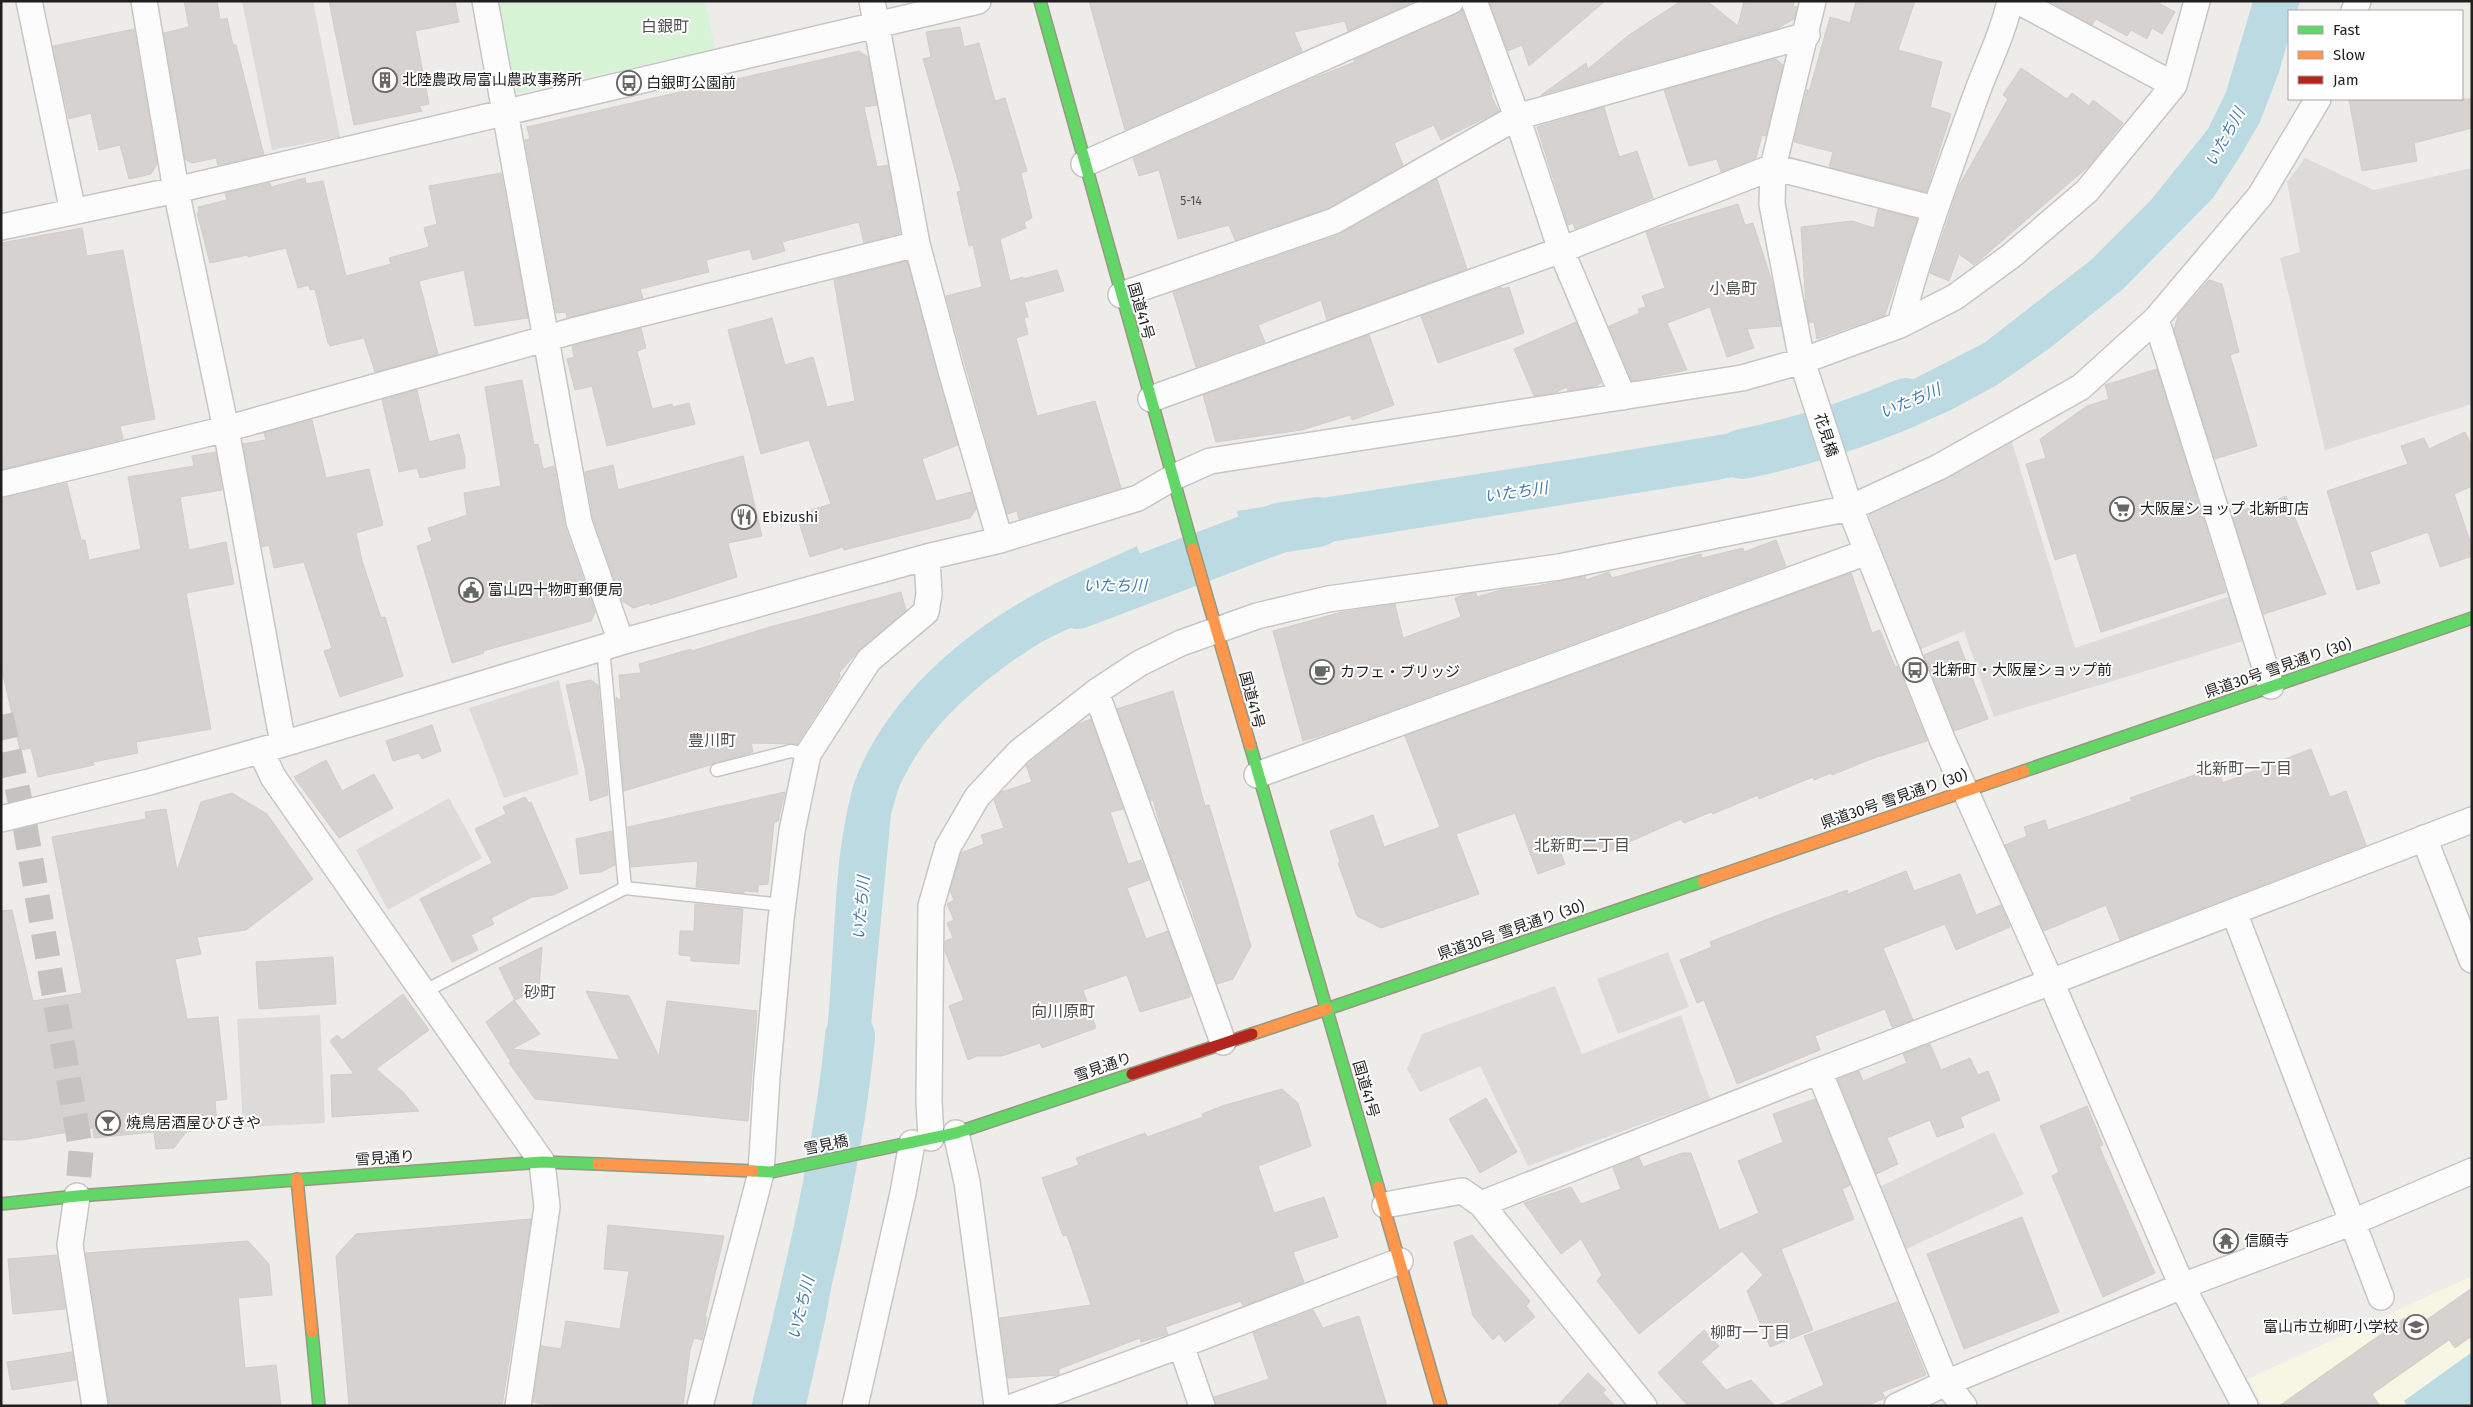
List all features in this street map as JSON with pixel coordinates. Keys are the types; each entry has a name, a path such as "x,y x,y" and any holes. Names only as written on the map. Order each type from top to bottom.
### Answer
{"main road":[{"name":"国道41号","path":"1040,1 1084,164 1257,775 1385,1205 1441,1406"},
{"name":"県道30号 雪見通り (30)","path":"1327,1009 2472,618"},
{"name":"雪見通り","path":"910,1143 956,1133 1223,1042 1327,1009"},
{"name":"雪見橋","path":"766,1172 910,1143"},
{"name":"雪見通り","path":"1,1204 77,1196 542,1162 766,1172"},
{"path":"297,1179 319,1406"}],"street":[{"path":"29,1 73,212"},
{"path":"144,1 176,190 226,429 272,748 273,777 542,1162 548,1207 518,1406"},
{"path":"486,1 579,522 612,645"},
{"path":"872,1 917,244 951,372 1000,540"},
{"path":"1,227 176,190 978,1"},
{"path":"1084,164 1452,1"},
{"path":"1474,1 1517,117 1561,250 1623,397"},
{"name":"花見橋","path":"1813,1 1773,167 1772,204 1802,361 1850,508 1942,738 2051,982 2182,1286 2245,1406"},
{"path":"1900,325 1917,260 1983,74 2006,19 2010,1"},
{"path":"2018,1 2174,85"},
{"path":"1,819 149,782 272,748 612,645 927,557 1000,540 1138,498 1174,477 1210,461 1742,378 1802,361 1900,325 1955,297 2011,256 2087,191 2174,85 2197,1"},
{"path":"1121,295 1334,220 1517,117 1806,35"},
{"path":"855,1406 903,1193 910,1143 929,1101 931,906 948,847 977,797 1019,752 1096,692 1140,663 1215,622 1257,616 1328,599 1559,567 1850,508 1938,467 2081,387 2156,320 2260,196 2317,100"},
{"path":"1151,399 1561,250 1773,167 1935,209"},
{"path":"1,484 226,429 546,339 917,244"},
{"path":"2156,320 2271,686"},
{"path":"1257,775 1867,552"},
{"path":"700,1406 766,1172 767,1077 783,905 792,831 808,754 869,660 926,612 929,594 927,557"},
{"path":"1096,692 1223,1042"},
{"path":"1481,1204 1819,1071 2472,820"},
{"path":"2424,838 2472,960"},
{"path":"2234,912 2381,1297"},
{"path":"1819,1071 1946,1383 1964,1406"},
{"path":"956,1133 967,1182 997,1406"},
{"path":"1897,1406 1946,1383 2182,1286 2352,1222 2472,1171"},
{"path":"1385,1205 1462,1191 1481,1204 1644,1406"},
{"path":"77,1196 70,1245 95,1406"},
{"path":"1015,1406 1400,1261"},
{"path":"1181,1345 1202,1406"}],"lane":[{"path":"612,645 625,888"},
{"path":"717,770 791,751 808,754"},
{"path":"423,992 625,888 783,905"}],"shaded area":[{"path":"242,1 313,1 340,137 272,150"},
{"path":"2305,158 2374,190 2472,168 2472,404 2325,450 2280,258 2300,252 2287,182"},
{"path":"2011,439 2075,648 2230,596 2247,640 1994,717 1964,631 1917,651 1868,513"},
{"path":"559,680 579,774 504,798 469,708"},
{"path":"449,798 482,858 388,910 356,850"},
{"path":"1668,952 1689,1007 1618,1034 1597,979"},
{"path":"1555,986 1582,1054 1681,1015 1710,1099 1528,1166 1480,1066 1420,1092 1407,1069 1422,1034"},
{"path":"320,1015 325,1123 243,1127 237,1019"},
{"path":"1994,1132 2024,1194 1902,1251 1873,1190"},
{"name":"富山市立柳町小学校","path":"2472,1276 2472,1406 2263,1406 2248,1379"}],"green space":[{"path":"497,1 705,1 715,49 517,93"}],"water":[{"name":"いたち川","path":"2253,1 2300,1 2297,10 2288,10 2288,40 2279,72 2260,122 2239,158 2213,198 2123,289 2050,348 1997,385 1949,411 1896,434 1848,447 1834,407 1904,384 1984,343 2091,260 2151,200 2208,129 2226,92"},
{"name":"いたち川","path":"1803,414 1817,459 1718,480 1249,555 1247,544 1251,539 1250,532 1241,531 1237,511 1755,429"},
{"name":"いたち川","path":"1137,546 1144,566 1137,569 1141,581 1148,580 1154,599 1066,630 1052,636 1019,656 960,704 926,742 912,763 899,788 891,814 871,1025 869,1069 864,1098 817,1107 826,1047 839,863 853,786 869,750 903,699 924,676 971,636 1035,594"},
{"name":"いたち川","path":"842,1221 826,1317 806,1406 759,1406 766,1382 796,1230"},
{"path":"2472,1352 2472,1406 2407,1406 2404,1401"}],"building":[{"path":"184,1 217,1 220,20 227,18 233,45 236,45 264,155 218,165 216,158 192,163 185,159 164,33 189,27"},
{"name":"北陸農政局富山農政事務所","path":"329,1 455,1 459,22 415,31 429,104 419,106 422,111 354,125"},
{"path":"1089,1 1415,1 1348,31 1345,21 1294,32 1302,51 1125,130"},
{"path":"1489,1 1605,1 1529,66 1522,45 1508,51"},
{"path":"1681,1 1707,1 1738,26 1744,1 1794,1 1793,6 1797,7 1794,19 1778,28 1541,95 1586,63 1588,69 1629,35"},
{"path":"1856,1 1915,1 1898,50 1942,62 1930,107 1951,114 1926,192 1829,167 1833,152 1794,142 1807,89 1809,92 1830,17 1850,23"},
{"path":"2049,1 2155,1 2175,12 2162,34 2152,28 2147,39 2131,30 2127,36 2096,19 2092,25"},
{"path":"1462,10 1489,83 1492,98 1499,111 1441,140 1434,125 1394,143 1403,165 1328,208 1235,240 1229,225 1178,239 1159,170 1139,176 1133,158 1314,78 1355,62 1354,60"},
{"path":"960,27 964,47 979,43 995,101 1005,98 1027,171 1021,173 1032,218 1024,222 1026,228 1000,239 1010,281 1057,270 1064,291 1024,302 1028,317 1024,318 1028,334 1016,338 1037,416 1095,401 1121,488 1019,519 1017,511 1007,514 946,296 982,287 973,245 969,246 957,192 961,191 923,59 931,57 926,32"},
{"path":"134,29 157,164 151,174 129,179 120,145 99,150 91,113 69,119 53,46"},
{"path":"859,51 868,57 877,105 864,107 877,167 888,165 900,233 864,243 859,222 782,242 785,251 753,260 750,249 706,260 709,272 640,289 643,298 567,318 566,312 556,313 525,140 530,139 527,127"},
{"path":"1776,59 1783,65 1766,136 1762,135 1756,158 1721,172 1717,159 1689,166 1664,90"},
{"path":"2021,68 2067,99 2072,93 2089,106 2093,100 2123,123 2089,166 1974,265 1959,254 1949,281 1930,273 1959,186 2008,99 2003,95"},
{"path":"2472,99 2472,128 2414,143 2417,161 2362,171 2349,100"},
{"path":"1604,107 1619,157 1637,151 1653,198 1575,229 1573,223 1568,225 1537,127"},
{"path":"501,173 528,318 475,326 464,270 419,281 438,354 375,372 364,338 330,346 315,289 310,290 309,285 298,288 286,248 210,263 197,213 199,213 198,207 227,200 225,193 270,183 271,187 305,178 306,184 323,181 346,276 391,264 389,258 429,247 424,228 437,224 429,186"},
{"path":"1437,179 1467,269 1327,320 1321,300 1258,325 1265,342 1196,367 1173,292 1339,235"},
{"path":"1738,204 1745,225 1753,223 1773,285 1781,326 1747,329 1754,348 1727,357 1710,307 1667,323 1687,370 1632,381 1609,326 1640,313 1638,309 1646,307 1642,296 1665,288 1646,232"},
{"path":"1878,209 1917,219 1885,315 1817,339 1814,322 1809,323 1806,306 1801,227 1852,221 1874,228"},
{"path":"82,228 87,256 123,250 155,419 120,426 123,439 2,469 1,243"},
{"path":"907,261 958,445 922,459 936,501 971,492 976,509 970,518 844,550 843,547 810,557 798,519 812,514 811,510 831,504 809,440 761,454 728,330 772,318 785,365 813,357 827,407 855,401 834,280"},
{"path":"2209,280 2222,284 2239,352 2230,355 2257,446 2215,459 2174,330 2178,315"},
{"path":"1501,287 1502,289 1509,287 1524,333 1438,363 1421,316"},
{"path":"1576,322 1601,383 1594,387 1568,391 1567,387 1554,393 1534,396 1514,349"},
{"path":"641,328 646,348 637,351 652,409 672,404 673,407 689,403 695,424 607,446 592,386 575,390 567,359 574,357 572,346"},
{"path":"1369,335 1394,405 1352,420 1350,415 1302,430 1216,442 1203,395"},
{"name":"大阪屋ショップ 北新町店","path":"2157,369 2226,592 2101,632 2076,553 2055,560 2026,464 2046,458 2040,439 2087,406 2109,399 2105,385"},
{"path":"522,380 534,445 538,444 543,469 554,466 565,527 595,612 591,621 483,651 484,653 452,663 417,546 432,541 428,528 467,515 464,493 501,486 485,387"},
{"path":"417,390 429,442 459,434 465,458 465,468 420,478 417,468 399,472 382,400"},
{"path":"312,420 326,478 369,469 383,525 356,533 362,561 381,618 385,617 403,676 340,697 324,651 332,648 304,562 274,568 269,545 262,547 243,444 266,440 264,433"},
{"path":"2465,432 2472,446 2472,486 2454,494 2472,547 2472,556 2440,567 2428,532 2370,552 2380,583 2357,590 2327,491 2408,464 2401,446 2424,438 2429,449"},
{"path":"216,452 222,490 180,497 189,550 226,542 234,584 186,593 211,729 136,742 138,753 93,762 94,765 38,777 31,748 20,750 1,665 1,498 67,483 81,540 85,540 89,560 141,549 128,477 194,466 192,456"},
{"path":"743,456 762,536 728,543 737,577 650,605 649,603 633,608 622,601 593,518 585,472 613,465 618,490"},
{"path":"2286,496 2326,594 2264,614 2232,515 2268,500 2270,503"},
{"path":"1776,540 1786,566 1303,741 1273,631 1342,612 1395,604 1403,638 1461,617 1455,598 1466,594 1476,593 1477,597 1501,590 1537,586 1585,576 1586,580 1609,572 1612,578 1701,554 1702,558 1743,548 1744,552"},
{"path":"1851,573 1872,633 1880,630 1895,667 1897,666 1927,741 1874,758 1832,775 1831,773 1814,780 1813,777 1759,799 1758,795 1713,814 1711,812 1684,823 1681,819 1609,851 1559,849 1565,864 1538,874 1515,813 1456,834 1479,894 1381,928 1357,916 1338,863 1340,862 1330,831 1373,815 1384,847 1440,827 1405,736"},
{"path":"901,592 906,610 860,649 839,673 840,677 797,744 751,743 753,752 624,791 616,697 621,701 619,675 641,673 639,664 691,649 692,651 770,627"},
{"path":"1958,641 1988,719 1954,731 1924,655"},
{"path":"591,680 598,685 608,795 590,801 585,768 566,685"},
{"path":"1173,691 1205,806 1209,805 1251,946 1233,979 1217,984 1181,879 1179,879 1164,838 1153,800 1151,801 1117,709"},
{"path":"1091,719 1123,809 1110,812 1128,864 1141,860 1149,880 1127,888 1146,939 1168,931 1190,997 1140,1012 1127,975 1083,990 1096,1028 1042,1048 1040,1043 1002,1056 977,1056 968,1060 949,1006 964,1000 945,951 945,941 953,938 947,923 954,920 947,904 954,900 950,891 961,853 984,844 981,835 1004,828 994,800 1001,792 1032,782 1026,765 1078,724"},
{"path":"432,725 441,751 422,759 419,753 393,761 386,741"},
{"path":"2311,749 2330,797 2346,791 2366,845 2120,940 2106,905 2044,931 2005,845 2027,836 2024,827 2045,820 2048,830 2132,801 2130,798 2217,767 2223,783"},
{"path":"326,760 342,791 374,774 393,808 339,838 294,777"},
{"path":"785,792 778,821 774,822 768,884 758,885 758,892 744,891 744,893 696,887 698,861 631,867 628,827"},
{"path":"232,793 267,814 313,879 246,930 197,937 201,954 175,959 187,1019 218,1017 227,1099 215,1101 217,1126 186,1132 174,1148 156,1149 154,1132 94,1138 93,1128 21,1140 1,1140 1,911 12,910 33,1001 82,993 52,837 146,819 145,812 166,809 177,871 201,802"},
{"path":"525,797 529,803 531,802 568,888 553,895 532,897 491,918 494,924 471,935 478,950 452,962 420,899 492,863 475,829 506,814 503,807"},
{"path":"612,831 615,865 601,872 580,874 576,839"},
{"path":"1906,871 1914,891 1960,874 1976,915 2001,905 2010,927 1956,950 1945,924 1883,948 1913,1020 1892,1027 1885,1009 1815,1036 1820,1050 1737,1084 1704,1000 1697,1003 1680,960 1712,947 1710,942 1773,917 1847,890 1848,894"},
{"path":"695,904 743,909 739,964 691,961 691,956 679,955 680,931 694,931"},
{"path":"542,947 539,989 515,1000 499,968"},
{"path":"333,957 336,1004 259,1009 256,962"},
{"path":"586,991 629,996 659,1057 667,1001 757,1011 748,1121 535,1099 509,1063 511,1062 486,1022 514,1000 540,1034 512,1049 620,1060"},
{"path":"403,994 429,1030 376,1069 403,1092 419,1111 332,1117 331,1075 354,1074 330,1041 337,1035 342,1040"},
{"path":"1930,1044 1941,1070 1970,1058 1978,1075 1988,1071 2000,1100 1960,1117 1964,1127 1937,1137 1930,1120 1887,1138 1898,1164 1876,1174 1838,1079 1859,1071 1863,1081 1907,1063 1903,1054"},
{"path":"1282,1089 1298,1103 1311,1146 1258,1166 1274,1213 1324,1197 1338,1237 1293,1252 1304,1282 1243,1306 1241,1301 1165,1327 1168,1334 1141,1342 1140,1338 1059,1369 1059,1375 1008,1378 1000,1318 1091,1305 1067,1235 1063,1236 1042,1178 1079,1165 1076,1158 1145,1133 1147,1137 1203,1117 1202,1114 1222,1106"},
{"path":"1486,1098 1517,1152 1480,1173 1449,1119"},
{"path":"1815,1099 1850,1185 1842,1189 1854,1219 1781,1249 1813,1330 1770,1347 1747,1291 1763,1275 1742,1251 1639,1334 1597,1281 1602,1275 1581,1239 1561,1254 1524,1203 1571,1187 1581,1204 1621,1189 1613,1168 1639,1157 1643,1167 1682,1153 1691,1153 1719,1230 1759,1213 1738,1161 1783,1142 1773,1114"},
{"path":"2087,1106 2103,1145 2099,1146 2155,1273 2103,1297 2052,1176 2059,1172 2040,1126"},
{"path":"2022,1217 2059,1312 1964,1349 1927,1254"},
{"path":"531,1219 502,1406 349,1406 336,1256 356,1234"},
{"path":"608,1225 724,1236 705,1317 707,1317 702,1340 694,1338 690,1350 683,1406 556,1406 533,1402 541,1346 561,1349 566,1321 620,1329 629,1271 604,1269"},
{"path":"1472,1235 1530,1301 1526,1306 1535,1317 1505,1342 1499,1334 1493,1340 1473,1316 1454,1242"},
{"path":"248,1241 269,1264 272,1295 238,1298 245,1368 276,1365 281,1406 109,1406 86,1253"},
{"path":"57,1255 65,1309 13,1314 8,1259"},
{"path":"2472,1288 2472,1336 2455,1348 2449,1340 2372,1394 2380,1406 2279,1406 2404,1318 2412,1330"},
{"path":"1897,1302 1926,1375 1882,1392 1885,1398 1866,1406 1777,1406 1824,1385 1804,1336"},
{"path":"1313,1310 1323,1328 1359,1316 1387,1406 1216,1406 1214,1397 1269,1379 1253,1333"},
{"path":"1704,1330 1719,1346 1701,1362 1726,1390 1751,1380 1775,1406 1688,1406 1658,1373"},
{"path":"72,1352 76,1380 12,1390 7,1362"},
{"path":"1588,1373 1606,1390 1603,1393 1615,1406 1557,1406"}],"waterway":[{"name":"いたち川","path":"1742,454 1826,433 1906,403"},
{"name":"いたち川","path":"1077,604 1279,528 1318,522"},
{"name":"いたち川","path":"777,1406 830,1176 845,1083 850,1036"}],"tunnel":[{"path":"1,715 23,814 81,1151 77,1196"}],"traffic: fast":[{"path":"1040,1 1193,549"},
{"path":"2024,771 2472,618"},
{"path":"1250,745 1378,1187"},
{"path":"1327,1009 1703,881"},
{"path":"753,1171 771,1172 956,1133 1132,1074"},
{"path":"1,1204 77,1196 542,1162 598,1164"},
{"path":"312,1332 319,1406"}],"traffic: slow":[{"path":"1193,549 1250,745"},
{"path":"1703,881 2024,771"},
{"path":"1252,1034 1327,1009"},
{"path":"598,1164 753,1171"},
{"path":"297,1179 312,1332"},
{"path":"1378,1187 1441,1406"}],"traffic: jam":[{"path":"1132,1074 1252,1034"}],"place":[{"name":"北陸農政局富山農政事務所","path":"385,80"},
{"name":"白銀町公園前","path":"629,83"},
{"name":"大阪屋ショップ 北新町店","path":"2122,509"},
{"name":"Ebizushi","path":"744,517"},
{"name":"富山四十物町郵便局","path":"471,590"},
{"name":"北新町・大阪屋ショップ前","path":"1915,670"},
{"name":"カフェ・ブリッジ","path":"1322,672"},
{"name":"焼鳥居酒屋ひびきや","path":"108,1123"},
{"name":"信願寺","path":"2226,1241"},
{"name":"富山市立柳町小学校","path":"2416,1327"}],"district":[{"name":"白銀町","path":"665,26"},
{"name":"小島町","path":"1733,288"},
{"name":"豊川町","path":"712,740"},
{"name":"北新町一丁目","path":"2244,768"},
{"name":"北新町二丁目","path":"1582,845"},
{"name":"砂町","path":"540,992"},
{"name":"向川原町","path":"1063,1011"},
{"name":"柳町一丁目","path":"1750,1332"}]}
